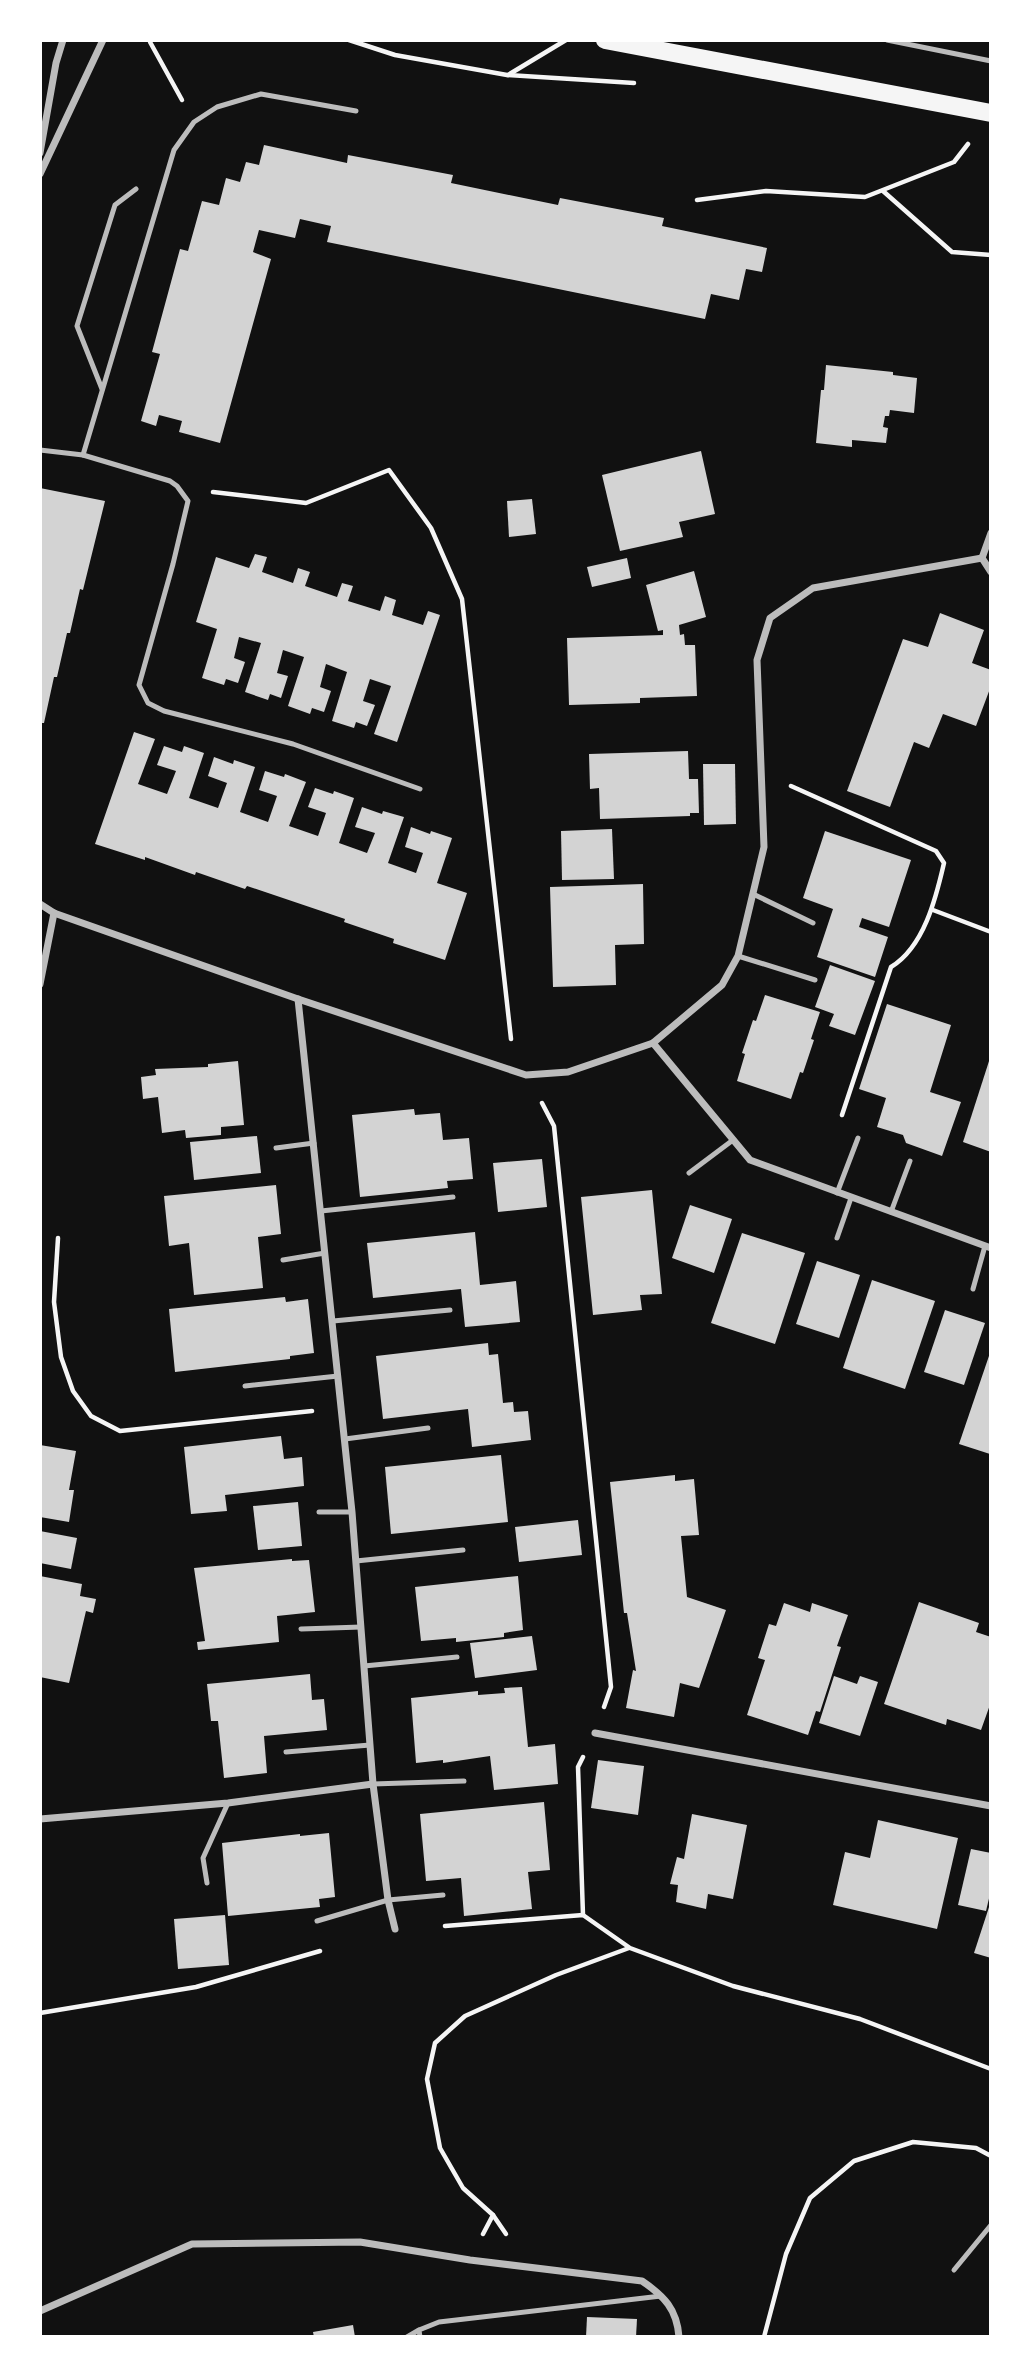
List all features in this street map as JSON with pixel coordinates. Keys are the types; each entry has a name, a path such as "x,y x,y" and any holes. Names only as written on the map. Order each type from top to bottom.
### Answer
{"main road":[{"path":"605,40 991,113"}],"street":[{"path":"40,153 55,63 63,40"},
{"path":"40,174 103,40"},
{"path":"982,558 991,533"},
{"path":"982,558 991,572"},
{"path":"40,904 54,913 298,999 526,1075 568,1072 653,1043 722,985 738,956 764,847 757,660 770,618 813,588 982,558"},
{"path":"40,984 54,913"},
{"path":"298,999 352,1511 373,1784 388,1900 395,1929"},
{"path":"653,1043 750,1160 988,1247"},
{"path":"595,1733 991,1806"},
{"path":"40,1819 228,1803 373,1784"},
{"path":"40,2311 192,2244 360,2242 470,2260 642,2281 664,2296 679,2326 679,2337"}],"lane":[{"path":"887,40 991,61"},
{"path":"83,455 174,150 194,122 217,107 261,94 356,111"},
{"path":"102,389 77,326 115,205 136,189"},
{"path":"40,450 83,455 170,481 188,501 139,685 148,703 164,711 293,744 420,789"},
{"path":"753,894 813,923"},
{"path":"738,956 815,980"},
{"path":"837,1192 858,1138"},
{"path":"690,1173 733,1140"},
{"path":"276,1148 314,1143"},
{"path":"891,1212 910,1161"},
{"path":"321,1211 453,1197"},
{"path":"837,1238 851,1198"},
{"path":"973,1289 988,1247"},
{"path":"284,1260 325,1253"},
{"path":"333,1321 450,1310"},
{"path":"245,1385 338,1376"},
{"path":"345,1439 428,1428"},
{"path":"319,1512 352,1511"},
{"path":"356,1561 463,1550"},
{"path":"301,1629 361,1627"},
{"path":"364,1665 457,1657"},
{"path":"286,1752 370,1745"},
{"path":"373,1784 464,1781"},
{"path":"207,1883 203,1858 228,1803"},
{"path":"317,1921 388,1900 443,1895"},
{"path":"954,2270 991,2225"},
{"path":"407,2337 420,2334 439,2322 664,2296"}],"path":[{"path":"349,40 395,55 507,75 642,85"},
{"path":"507,75 566,40"},
{"path":"150,42 194,122"},
{"path":"697,200 766,191 865,197 954,162 968,144"},
{"path":"883,191 953,252 991,255"},
{"path":"177,486 306,503 389,470 431,528 462,599 509,1035 526,1075 554,1126 611,1687 595,1733 578,1767 583,1915"},
{"path":"762,773 936,851 944,863 933,910 904,960 891,967 839,1121"},
{"path":"933,910 991,932"},
{"path":"58,1238 54,1301 61,1357 73,1391 91,1416 120,1430 341,1408"},
{"path":"395,1929 583,1915 630,1948 733,1986 860,2020 991,2069"},
{"path":"40,2012 195,1987 328,1948"},
{"path":"470,2260 493,2215 463,2188 440,2148 427,2079 435,2043 465,2015 556,1975 630,1948"},
{"path":"764,2337 786,2254 810,2198 854,2161 913,2141 976,2148 991,2156"}],"building":[{"path":"264,145 347,163 348,155 453,175 451,183 558,205 560,198 664,218 662,226 767,248 762,272 746,269 739,300 711,294 705,319 327,242 331,226 300,219 295,238 259,230 253,252 271,259 220,443 179,432 182,421 159,415 156,426 141,421 160,354 152,352 180,249 188,251 202,201 219,205 226,178 240,182 246,162 259,165"},
{"path":"826,365 893,372 893,375 917,378 914,413 890,410 889,416 885,416 883,427 888,428 886,443 852,440 852,447 816,443"},
{"path":"701,451 715,514 679,522 683,537 620,551 602,475"},
{"path":"40,488 105,501 83,590 80,589 57,677 54,677 44,723 40,723"},
{"path":"532,499 536,534 509,537 507,501"},
{"path":"255,554 267,557 262,572 293,583 298,568 310,572 305,586 337,597 342,583 353,586 348,601 380,611 385,596 396,600 392,615 423,625 428,611 440,615 397,742 374,734 391,686 370,679 363,701 375,705 367,726 356,722 354,728 332,721 347,672 326,664 320,687 331,691 324,712 312,708 310,714 288,706 304,657 283,650 277,673 288,676 281,698 270,694 268,700 245,692 261,643 239,637 234,658 245,662 238,683 226,679 224,685 202,678 217,629 196,622 216,557 249,568"},
{"path":"627,558 631,578 592,587 587,567"},
{"path":"694,571 706,617 679,625 680,635 684,634 685,645 695,645 697,696 640,698 640,703 569,705 567,638 663,635 663,630 658,631 646,585"},
{"path":"940,613 984,630 972,663 991,670 991,686 976,726 943,714 929,748 914,742 890,807 847,791 903,639 928,647"},
{"path":"134,732 155,739 138,784 167,794 176,771 157,765 164,746 182,752 184,746 204,753 189,798 218,808 227,783 208,776 214,757 233,764 234,760 255,767 240,812 268,822 277,796 259,790 265,771 284,777 285,774 306,782 289,826 318,836 326,813 308,807 315,788 354,798 339,843 367,853 375,833 355,827 362,807 382,814 383,811 404,817 388,863 416,873 423,853 405,847 411,827 452,838 437,883 467,893 445,960 393,943 394,939 344,922 345,919 247,886 245,889 196,872 195,875 145,857 145,860 95,844"},
{"path":"688,751 689,779 698,779 699,813 690,813 690,816 600,819 599,788 590,789 589,754"},
{"path":"703,764 735,764 736,824 704,825"},
{"path":"612,829 614,879 562,880 561,831"},
{"path":"825,831 911,860 889,927 862,918 859,927 888,937 875,977 817,957 833,909 803,898"},
{"path":"643,884 644,944 615,945 616,985 553,987 550,887"},
{"path":"830,965 875,981 855,1035 829,1026 834,1014 815,1007"},
{"path":"765,995 820,1012 803,1073 800,1072 791,1099 737,1081 745,1054 742,1053"},
{"path":"887,1004 951,1025 930,1092 961,1102 942,1156 906,1143 903,1135 877,1127 886,1098 859,1089"},
{"path":"991,1058 991,1152 963,1142"},
{"path":"238,1061 244,1125 221,1127 221,1135 186,1138 185,1130 162,1133 158,1097 143,1099 141,1077 156,1075 155,1069 208,1067 208,1064"},
{"path":"414,1109 415,1115 440,1113 443,1140 469,1138 473,1179 447,1181 448,1188 360,1197 352,1115"},
{"path":"257,1136 261,1173 194,1180 190,1142"},
{"path":"542,1159 547,1207 498,1212 493,1163"},
{"path":"276,1185 281,1234 258,1237 263,1288 194,1295 189,1243 169,1246 164,1196"},
{"path":"652,1190 662,1294 640,1295 642,1310 593,1315 581,1197"},
{"path":"690,1205 732,1219 714,1273 672,1258"},
{"path":"475,1232 480,1285 516,1281 520,1322 465,1327 461,1289 373,1298 367,1243"},
{"path":"742,1233 805,1253 775,1344 711,1323"},
{"path":"817,1261 860,1275 839,1338 796,1324"},
{"path":"872,1280 935,1301 905,1389 843,1368"},
{"path":"285,1297 286,1302 308,1299 314,1353 290,1356 290,1359 175,1372 169,1309"},
{"path":"945,1310 985,1323 964,1385 924,1372"},
{"path":"488,1343 489,1355 498,1354 503,1403 513,1402 514,1412 528,1411 531,1440 472,1447 468,1409 383,1419 376,1356"},
{"path":"991,1350 991,1450 990,1454 959,1444"},
{"path":"281,1436 284,1459 302,1457 304,1486 225,1495 227,1511 191,1514 184,1447"},
{"path":"40,1445 76,1451 69,1490 74,1490 69,1522 40,1517"},
{"path":"501,1455 508,1522 391,1534 385,1467"},
{"path":"675,1475 675,1481 694,1479 699,1535 681,1536 687,1597 726,1610 699,1688 680,1683 674,1717 626,1708 633,1670 636,1671 627,1613 624,1613 610,1482"},
{"path":"298,1502 302,1546 258,1550 253,1506"},
{"path":"578,1520 582,1555 519,1562 515,1527"},
{"path":"40,1531 77,1538 71,1569 40,1563"},
{"path":"292,1559 309,1560 315,1612 277,1616 279,1642 198,1650 197,1642 205,1641 194,1568"},
{"path":"40,1576 82,1584 80,1596 96,1599 93,1613 86,1611 69,1683 40,1677"},
{"path":"518,1576 523,1630 504,1633 504,1637 456,1642 456,1638 421,1641 415,1587"},
{"path":"919,1602 979,1623 976,1632 991,1637 991,1702 981,1730 947,1719 946,1725 884,1704"},
{"path":"784,1603 810,1612 812,1603 848,1615 837,1646 841,1647 820,1712 816,1711 808,1735 747,1715 765,1660 758,1658 769,1624 776,1626"},
{"path":"532,1636 537,1670 475,1678 470,1643"},
{"path":"310,1674 312,1700 324,1699 327,1730 264,1736 267,1773 224,1778 218,1721 211,1721 207,1684"},
{"path":"834,1676 857,1684 860,1676 878,1682 860,1736 819,1723"},
{"path":"522,1687 528,1747 555,1744 558,1784 494,1790 490,1756 443,1763 443,1760 416,1763 411,1698 478,1691 478,1695 505,1693 504,1688"},
{"path":"598,1760 644,1766 638,1815 591,1808"},
{"path":"544,1802 550,1870 528,1872 532,1909 464,1916 461,1878 426,1881 420,1814"},
{"path":"692,1814 747,1825 733,1899 708,1894 706,1909 676,1902 678,1885 670,1884 677,1857 684,1859"},
{"path":"878,1820 958,1838 937,1929 833,1905 845,1852 870,1858"},
{"path":"329,1833 335,1897 319,1899 320,1907 228,1916 222,1843"},
{"path":"971,1849 991,1853 991,1890 986,1911 958,1905"},
{"path":"991,1901 991,1958 974,1953"},
{"path":"225,1915 229,1965 178,1969 174,1919"},
{"path":"587,2317 637,2319 636,2337 586,2337"},
{"path":"353,2325 355,2337 314,2337 313,2332"}]}
